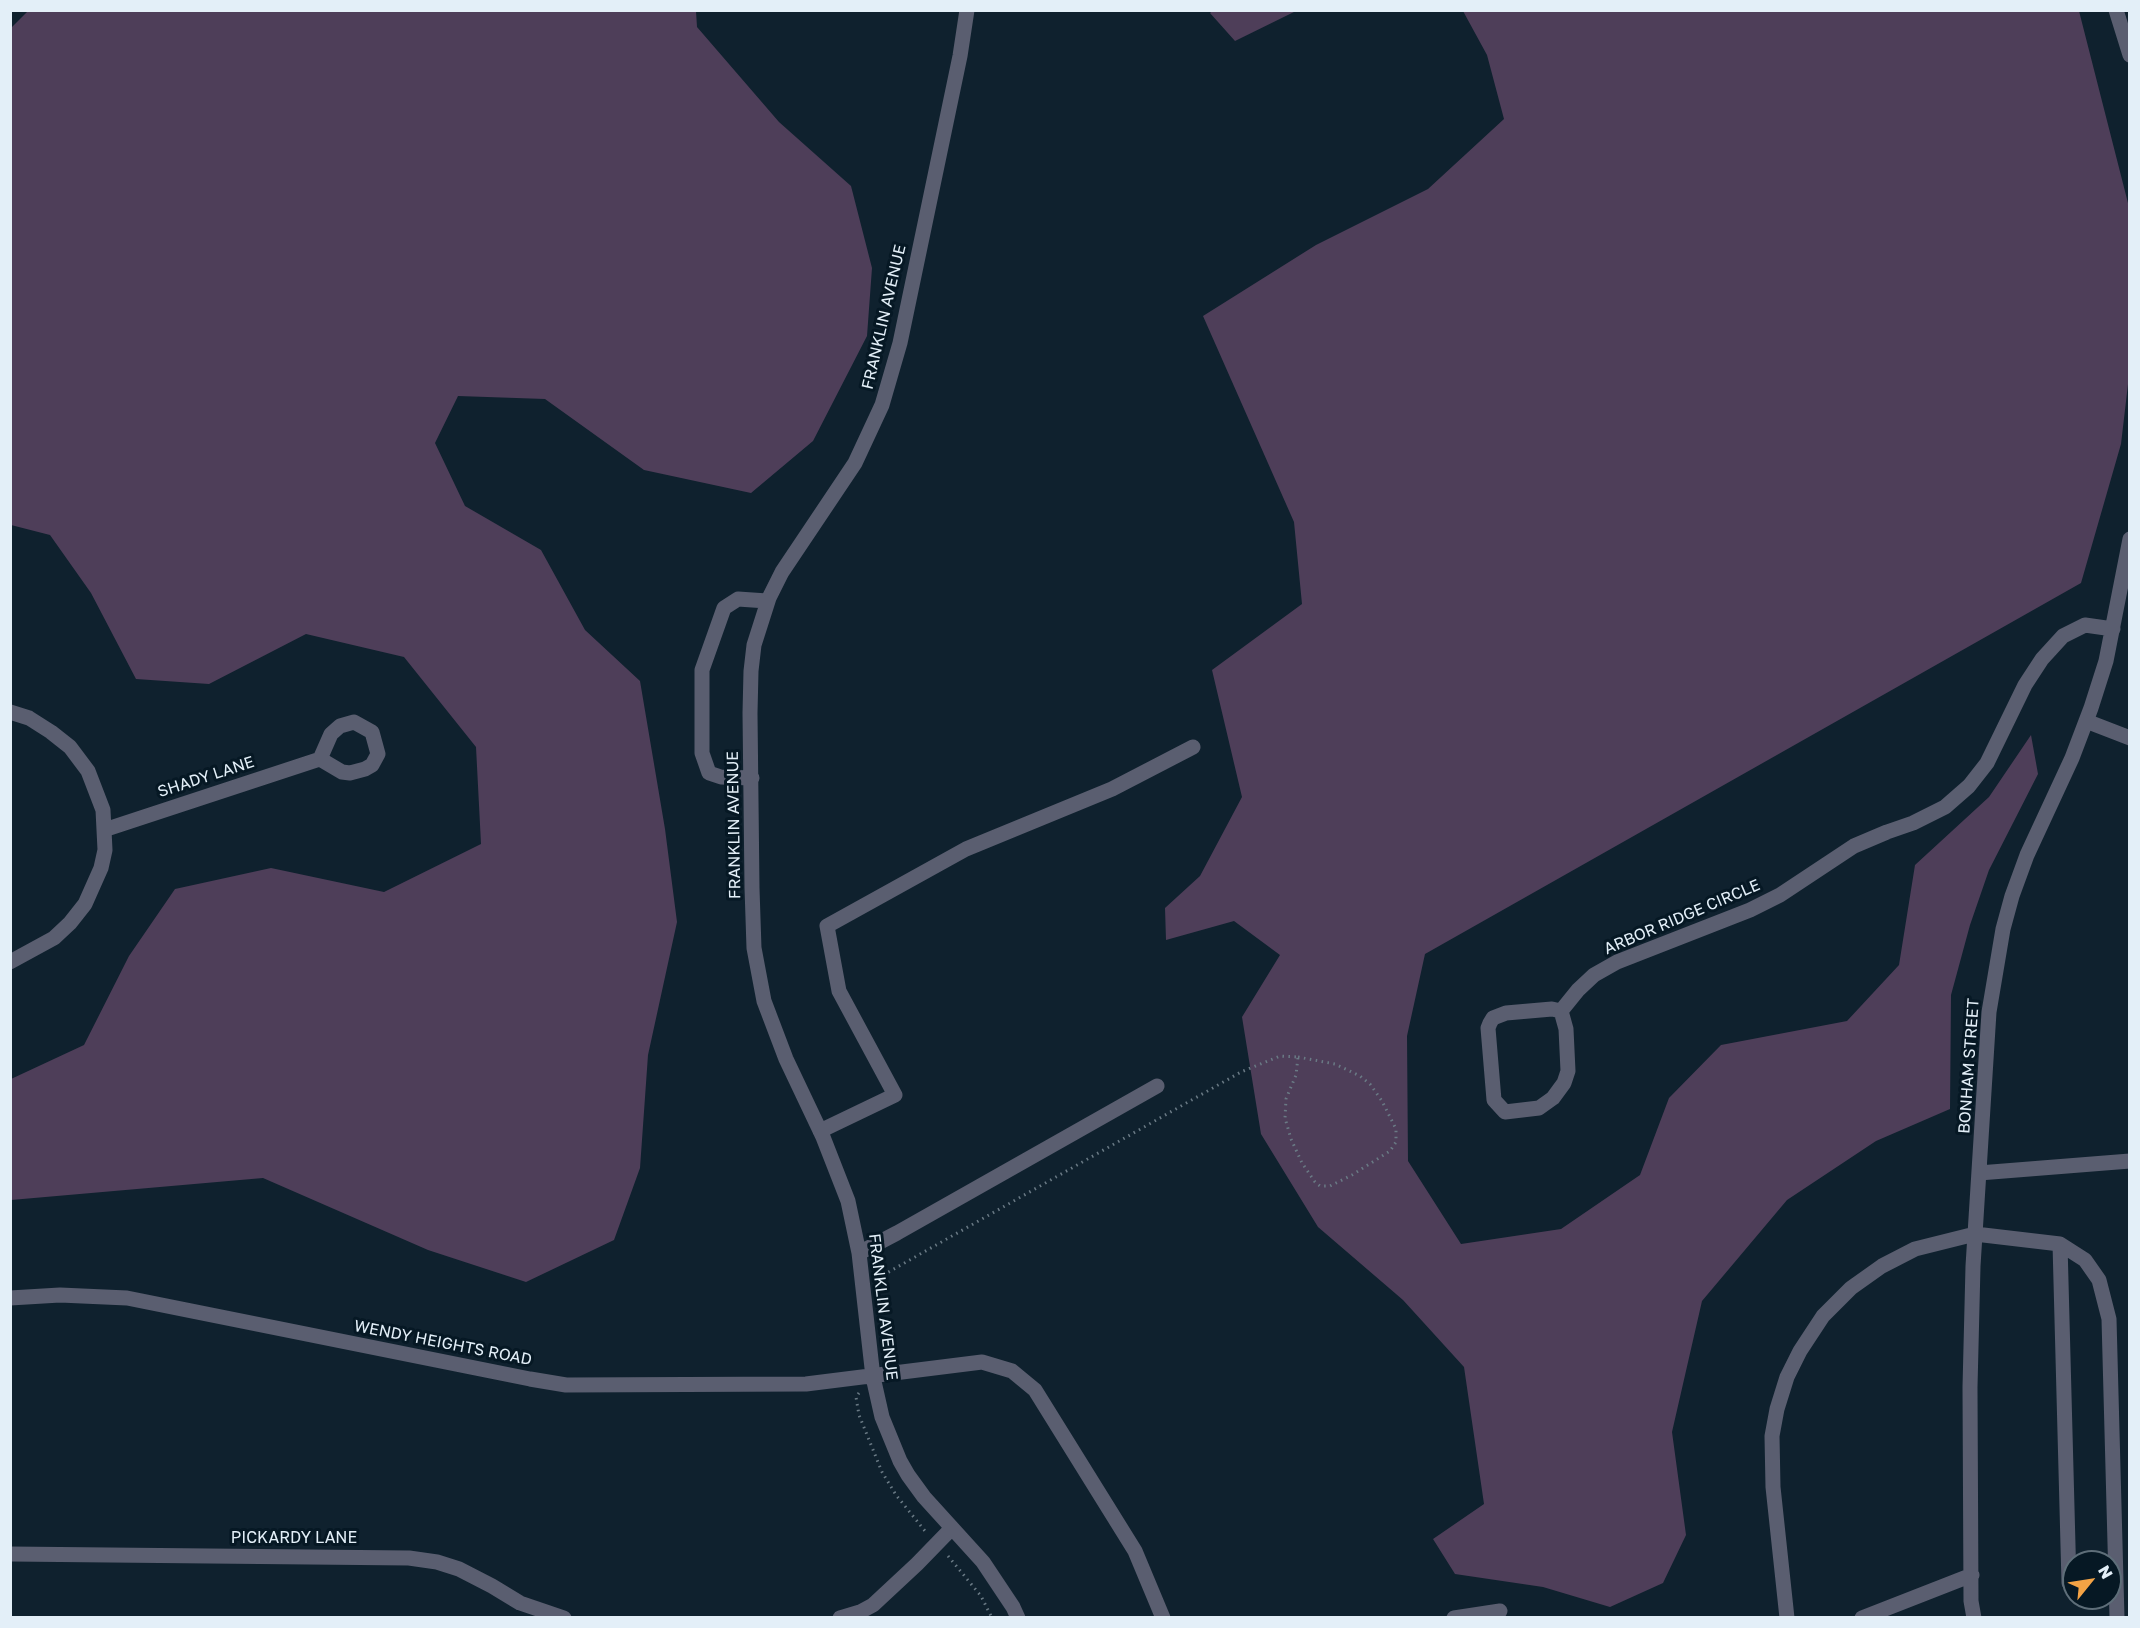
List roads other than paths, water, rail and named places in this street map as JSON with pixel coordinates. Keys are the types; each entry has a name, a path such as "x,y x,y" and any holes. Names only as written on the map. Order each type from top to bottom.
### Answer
{"street":[{"name":"FRANKLIN AVENUE","path":"967,10 960,56 900,343 882,405 855,463 782,572 767,601 754,645 751,671 752,900 754,948 760,983 775,1033 820,1131 848,1201 859,1253 873,1377 882,1417 900,1461 924,1497 983,1562 1018,1617"},
{"path":"2116,10 2130,55"},
{"name":"BONHAM STREET","path":"1974,1617 1971,1601 1970,1387 1975,1234 1989,1012 2003,929 2027,855 2072,758 2106,661 2130,539"},
{"path":"752,778 721,777 709,773 702,753 702,670 724,608 738,599 767,601"},
{"name":"ARBOR RIDGE CIRCLE","path":"1562,1011 1578,990 1594,975 1617,963 1750,910 1779,895 1854,846 1913,823 1945,807 1970,786 1987,763 2025,685 2042,659 2063,636 2085,626 2113,629"},
{"path":"10,712 29,718 51,732 70,747 88,771 103,810 105,850 101,868 85,904 70,923 54,938 10,962"},
{"path":"2086,721 2130,738"},
{"path":"820,1131 895,1095 839,990 827,926 966,849 1112,789 1193,747"},
{"name":"SHADY LANE","path":"104,830 320,759"},
{"path":"1544,1009 1562,1011 1566,1029 1568,1071 1561,1090 1539,1108 1505,1112 1494,1100 1488,1028 1490,1023 1493,1018 1506,1013 1544,1009"},
{"path":"859,1253 1157,1086"},
{"path":"1979,1173 2130,1161"},
{"path":"1787,1617 1773,1488 1772,1436 1777,1409 1787,1377 1800,1351 1823,1316 1851,1288 1882,1266 1916,1249 1975,1234 2060,1244 2085,1260 2099,1280 2109,1319 2113,1550"},
{"path":"2060,1244 2068,1550"},
{"name":"WENDY HEIGHTS ROAD","path":"10,1298 60,1295 127,1298 566,1385 806,1384 982,1362 1012,1371 1035,1390 1129,1541 1163,1617"},
{"path":"840,1617 860,1612 873,1605 952,1528"},
{"name":"PICKARDY LANE","path":"10,1554 409,1558 437,1562 459,1569 520,1603 564,1617"},
{"path":"1862,1617 1972,1575"},
{"path":"1454,1617 1500,1611"}]}
